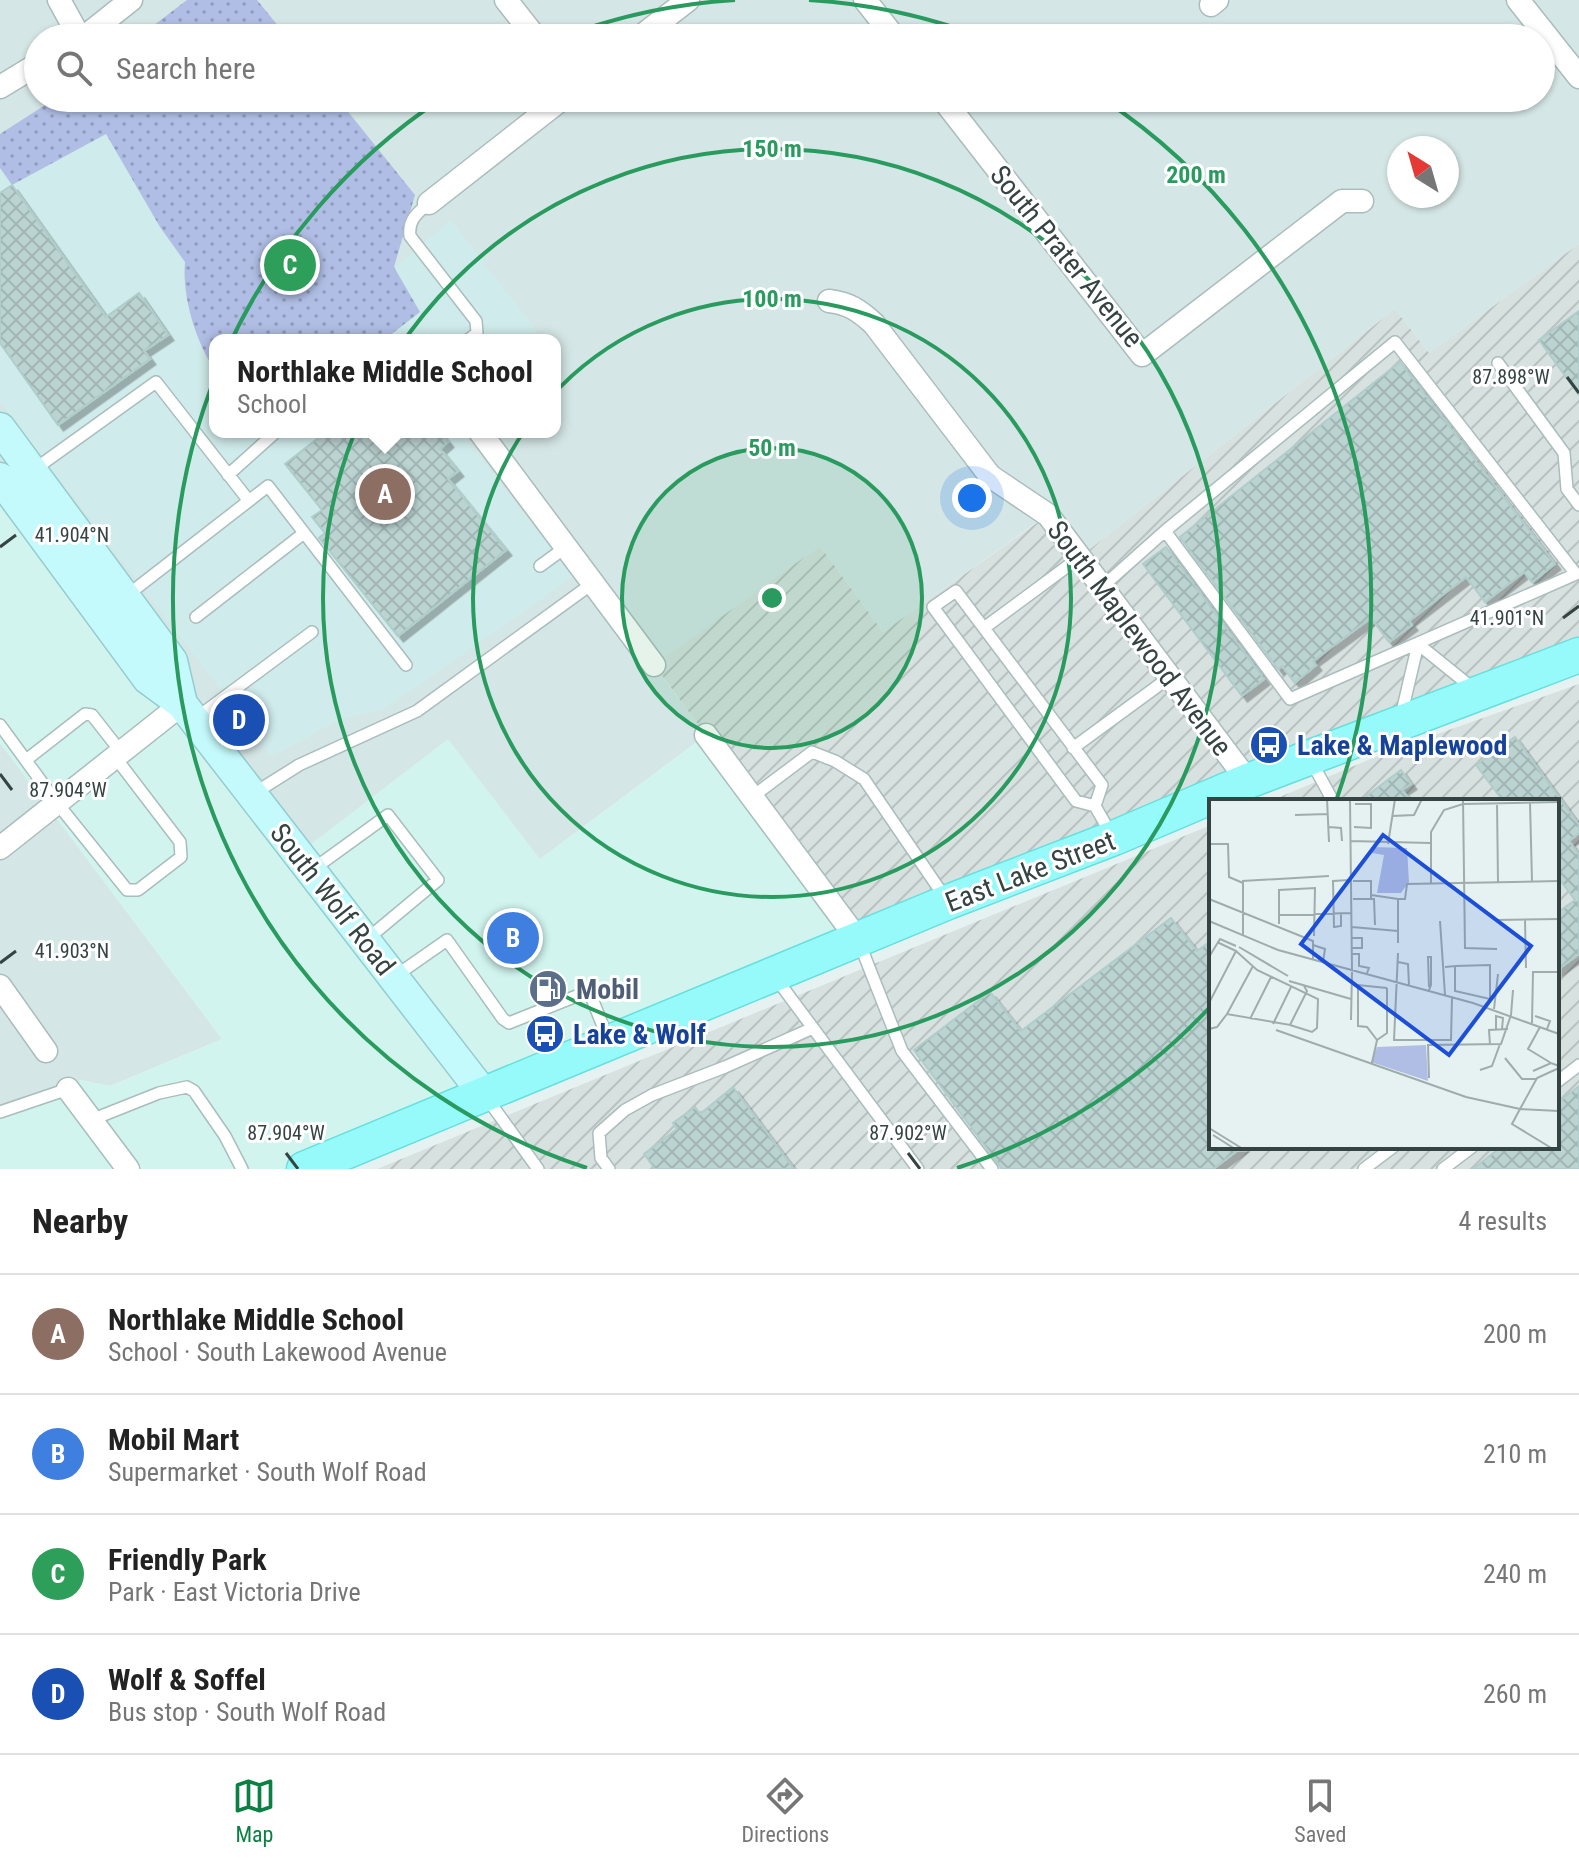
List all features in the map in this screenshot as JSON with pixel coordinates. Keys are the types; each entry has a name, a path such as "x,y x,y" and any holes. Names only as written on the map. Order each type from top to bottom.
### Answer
{"main road":[{"name":"South Wolf Road","path":"0,428 172,661 189,712"},
{"name":"South Wolf Road","path":"1,481 148,679 189,712 483,1093"},
{"name":"East Lake Street","path":"304,1169 1248,781 1579,655"}],"street":[{"path":"59,0 74,24"},
{"path":"100,24 131,0"},
{"path":"506,0 525,24"},
{"path":"657,24 688,0"},
{"path":"865,0 884,24"},
{"path":"1518,0 1537,24"},
{"path":"1555,47 1579,77"},
{"path":"0,87 24,72"},
{"path":"429,203 545,112"},
{"name":"South Prater Avenue","path":"953,112 1142,355 1342,201 1362,201"},
{"name":"South Maplewood Avenue","path":"829,301 846,303 874,324 990,476 1048,515 1248,781"},
{"path":"484,438 654,665"},
{"path":"0,848 118,755 189,712"},
{"path":"706,735 859,941"},
{"path":"0,986 46,1051"},
{"path":"68,1089 128,1169"}],"lane":[{"path":"429,203 414,215 408,226 410,236 476,321 476,334"},
{"path":"1102,587 1165,531 1395,342 1576,574 1290,699 1165,531"},
{"path":"1498,363 1564,453 1567,489 1579,505"},
{"path":"32,471 156,382 249,501"},
{"path":"228,475 269,438"},
{"path":"124,597 268,486 406,665"},
{"path":"196,617 304,533"},
{"path":"540,566 566,547"},
{"path":"984,628 1080,557"},
{"path":"253,794 299,765 417,711 593,583"},
{"path":"1095,806 1102,785 956,591 933,607 1076,801 1095,806 1114,838"},
{"path":"189,712 312,632"},
{"path":"1418,644 1478,692"},
{"path":"1399,723 1418,644"},
{"path":"1073,748 1170,677"},
{"path":"0,725 57,803 127,890 138,890 181,857 180,842 92,715 85,714 26,760"},
{"path":"752,797 812,752 835,761 864,779 948,902"},
{"path":"1309,758 1332,799"},
{"path":"311,871 388,815 438,880 365,941"},
{"path":"394,978 447,940 503,1019 509,1023 589,991 609,1042"},
{"path":"859,941 902,1051 992,1169"},
{"path":"774,975 918,1169"},
{"path":"609,1169 601,1158 599,1133 625,1110 652,1095 813,1028"},
{"path":"1559,1080 1579,1065"},
{"path":"91,1120 159,1093 187,1087 194,1091 225,1136 242,1169"},
{"path":"0,1112 68,1089"},
{"path":"483,1093 538,1169"},
{"path":"1364,1169 1390,1149"},
{"path":"1443,1169 1469,1149"}],"shaded area":[{"path":"0,0 1579,0 1579,244 1429,353 1395,309 1080,557 1047,515 883,632 820,546 654,666 706,735 540,859 298,854 0,463"},
{"path":"187,0 257,0 277,24 155,24"},
{"path":"34,112 348,112 415,195 394,267 420,312 392,334 209,334 209,360 191,318 185,262 160,227 106,134 12,185 0,168 0,134"},
{"path":"106,133 160,227 185,262 184,280 203,352 209,361 209,438 466,438 573,577 385,709 339,720 272,757 0,402 0,168 13,184"},
{"path":"451,220 537,331 533,334 392,334 420,312 394,268"},
{"path":"1579,244 1579,659 1222,799 1209,799 1209,804 859,941 654,665 820,546 883,632 1048,515 1080,557 1395,309 1429,353"},
{"path":"0,463 298,854 448,739 540,859 706,735 859,941 302,1169 0,1169 0,1107 81,1080 111,1086 222,1039 0,743"},
{"path":"1579,684 1579,1169 377,1169 1209,826 1209,1149 1559,1149 1559,799 1275,799 1392,750"},
{"path":"0,743 222,1039 110,1086 81,1080 0,1107"}],"building":[{"path":"12,185 106,317 139,293 168,335 144,351 150,359 58,425 0,343 0,193"},
{"path":"1579,311 1579,395 1539,340"},
{"path":"1400,362 1555,564 1532,582 1524,572 1485,602 1466,577 1409,621 1412,625 1389,642 1371,618 1313,661 1316,665 1295,683 1282,666 1278,669 1180,537"},
{"path":"318,438 445,438 448,442 440,449 458,471 448,479 506,550 398,636 319,538 325,533 312,517 322,510 285,464"},
{"path":"1166,547 1264,679 1242,696 1143,564"},
{"path":"1515,737 1579,825 1579,833 1569,841 1579,855 1579,954 1559,969 1559,912 1575,900 1559,879 1559,799 1502,799 1476,765"},
{"path":"1401,770 1411,784 1402,790 1409,799 1363,799"},
{"path":"1171,918 1197,951 1209,942 1209,1149 1239,1149 1213,1169 1002,1169 914,1050 990,992 1021,1031"},
{"path":"1579,1086 1579,1169 1473,1169 1498,1149 1559,1149 1559,1101"},
{"path":"733,1087 794,1169 655,1169 644,1154 677,1129 673,1123 695,1107 700,1114"}],"place":[{"name":"Friendly Park","path":"290,265"},
{"name":"Northlake Middle School","path":"385,494"},
{"name":"Wolf & Soffel","path":"239,720"},
{"name":"Lake & Maplewood","path":"1269,745"},
{"name":"Mobil Mart","path":"513,938"},
{"name":"Mobil","path":"548,989"},
{"name":"Lake & Wolf","path":"545,1034"}]}
